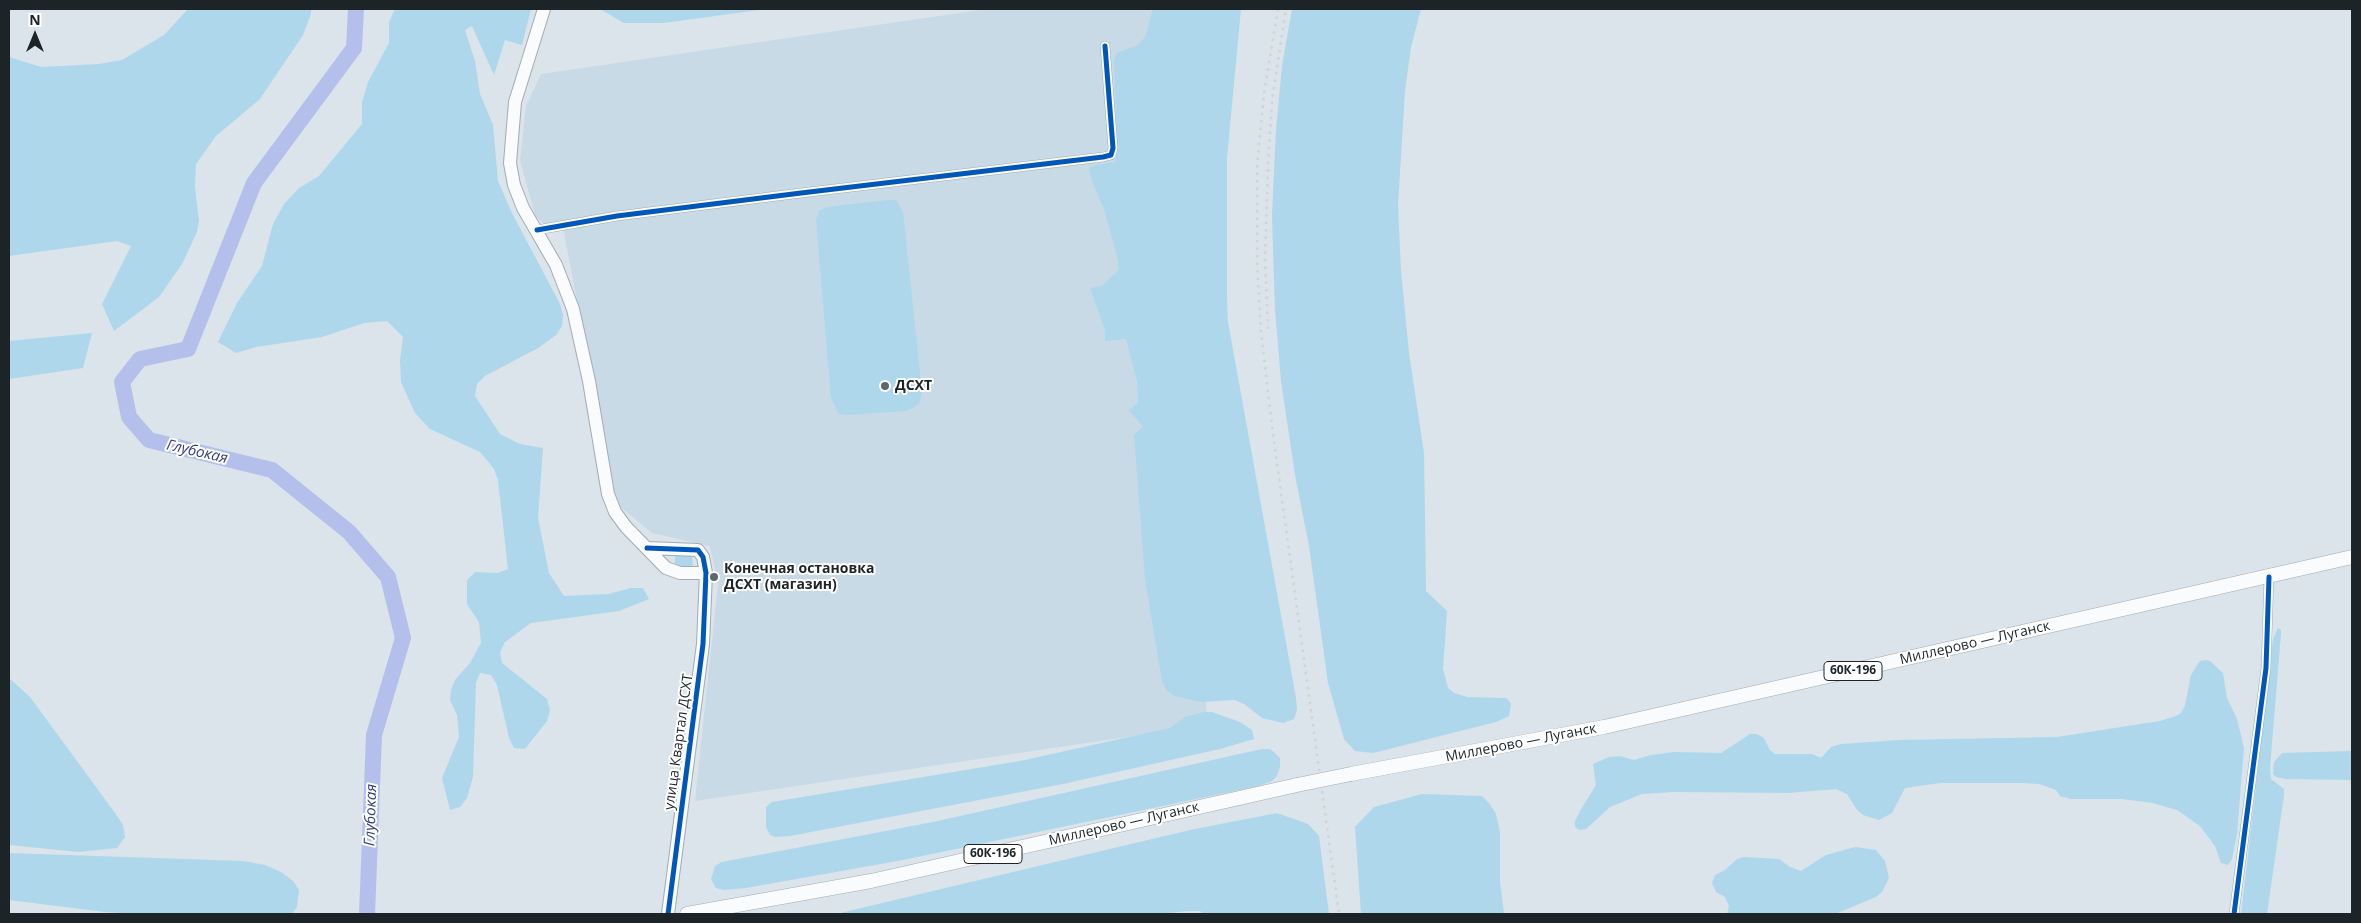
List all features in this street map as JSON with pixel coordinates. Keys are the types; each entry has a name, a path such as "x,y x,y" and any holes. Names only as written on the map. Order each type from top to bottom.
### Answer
{"main road":[{"name":"Миллерово — Луганск","path":"687,914 870,881 1297,785 1604,727 2352,557"}],"street":[{"path":"544,9 515,102 511,151 512,171 519,199 556,265 573,309 589,381 608,494 619,519 660,563 672,572 706,573 703,557 698,550 647,548"},
{"path":"538,230 617,216 1111,155 1113,148 1105,46"},
{"name":"улица Квартал ДСХТ","path":"668,914 703,644 706,573"},
{"path":"2234,914 2266,668 2269,577"}],"shaded area":[{"path":"188,9 311,9 311,14 303,35 260,99 216,136 196,164 195,187 199,221 197,232 182,264 159,297 114,331 102,304 131,246 117,241 9,256 9,57 41,67 99,64 122,60 164,35"},
{"path":"395,9 531,9 522,45 505,40 494,75 472,26 465,30 475,61 480,94 493,125 498,181 512,213 560,304 563,315 562,326 556,335 538,348 485,376 477,384 475,396 500,434 520,444 543,448 538,518 549,573 564,596 609,594 631,588 643,588 649,599 619,611 531,623 505,642 500,652 502,663 547,699 550,710 547,721 525,749 514,748 509,738 497,685 491,675 480,673 476,683 473,777 467,798 460,807 450,810 442,778 459,737 457,715 450,700 451,690 455,680 470,663 481,643 479,622 467,604 467,580 475,572 498,573 508,569 498,480 494,469 480,452 430,429 415,413 401,382 400,360 403,337 387,321 364,323 322,337 256,347 236,353 218,342 237,303 262,266 273,224 284,204 299,188 319,176 362,124 362,102 368,82 389,43 389,22"},
{"path":"600,9 766,9 664,23 624,23"},
{"name":"ДСХТ","path":"987,9 1192,9 1164,268 1208,725 695,801 718,584 710,546 652,533 617,504 562,223 545,225 535,215 520,160 526,106 541,74"},
{"path":"1153,9 1241,9 1227,158 1228,322 1296,698 1297,710 1294,719 1283,723 1262,718 1244,704 1235,700 1201,702 1175,696 1167,691 1162,681 1145,579 1134,435 1143,427 1129,410 1138,403 1137,381 1126,339 1105,341 1105,330 1090,288 1102,286 1119,270 1104,209 1091,179 1089,168 1095,165 1115,162 1117,151 1114,60 1117,53 1138,45 1145,37"},
{"path":"1292,9 1421,9 1411,47 1405,91 1398,205 1401,271 1409,353 1424,453 1426,591 1447,611 1443,669 1448,688 1454,693 1467,697 1506,698 1511,703 1509,716 1496,722 1373,753 1355,751 1344,739 1328,683 1309,546 1295,475 1281,381 1275,310 1272,215 1276,130 1282,66"},
{"path":"896,200 903,212 922,392 920,402 915,407 906,411 839,414 831,398 816,220 819,211 827,207"},
{"path":"92,333 83,368 9,379 9,341"},
{"path":"678,555 692,556 693,567 675,567 675,557"},
{"path":"2278,628 2281,630 2281,634 2270,767 2271,779 2284,789 2284,795 2267,914 2241,914 2273,639"},
{"path":"2200,661 2210,661 2223,673 2227,698 2237,719 2244,748 2237,834 2232,859 2228,865 2221,863 2215,846 2200,826 2177,810 2153,803 2122,799 2071,799 2060,796 2056,790 2039,784 2023,783 1940,783 1905,788 1892,813 1879,820 1863,815 1857,810 1847,794 1836,789 1788,793 1674,792 1642,794 1610,807 1586,829 1580,830 1575,827 1575,821 1580,811 1596,785 1593,764 1609,757 1620,756 1634,760 1651,755 1674,752 1721,753 1750,734 1757,734 1764,738 1770,750 1775,754 1812,754 1821,758 1831,747 1841,744 1899,740 2057,737 2160,721 2181,713 2185,705 2191,675"},
{"path":"9,678 30,697 123,825 125,837 117,848 78,852 9,845"},
{"path":"1212,712 1240,722 1252,730 1254,739 1220,749 1063,784 790,836 775,837 770,835 766,827 766,807 772,802 1020,761 1170,728 1185,717"},
{"path":"1262,749 1270,749 1280,758 1280,767 1277,776 1272,781 1259,786 903,860 746,888 724,890 716,888 711,879 715,866 722,862 933,822"},
{"path":"2352,751 2352,780 2286,779 2276,777 2273,774 2274,762 2282,753"},
{"path":"1422,794 1482,796 1489,803 1496,814 1500,832 1500,882 1504,914 1361,914 1355,827 1374,807"},
{"path":"1277,813 1308,824 1319,836 1329,914 1203,914 1200,911 1187,911 1160,914 836,914 1190,830"},
{"path":"1855,847 1876,850 1885,861 1889,878 1882,892 1876,897 1835,914 1727,914 1729,906 1725,897 1716,892 1712,883 1715,875 1725,870 1737,859 1744,857 1779,859 1790,867 1801,871 1826,855"},
{"path":"9,853 243,861 265,865 281,872 293,881 299,890 297,907 292,914 138,914 105,912 9,900"}],"waterway":[{"name":"Глубокая","path":"356,9 354,48 254,183 188,349 140,359 122,382 129,417 149,440 272,470 349,532 388,577 403,638 374,735 367,914"}],"railway":[{"path":"1278,9 1264,93 1257,167 1257,259 1261,333 1273,434 1339,914"},
{"path":"1268,329 1265,260 1268,165 1272,100 1286,9"}],"cycle path":[{"path":"537,230 617,216 1111,155 1113,148 1105,46"},
{"path":"647,548 698,550 703,557 706,573 703,644 668,914"},
{"path":"2234,914 2266,668 2269,577"}],"place":[{"name":"ДСХТ","path":"885,386"},
{"name":"Конечная остановка ДСХТ (магазин)","path":"714,577"}]}
